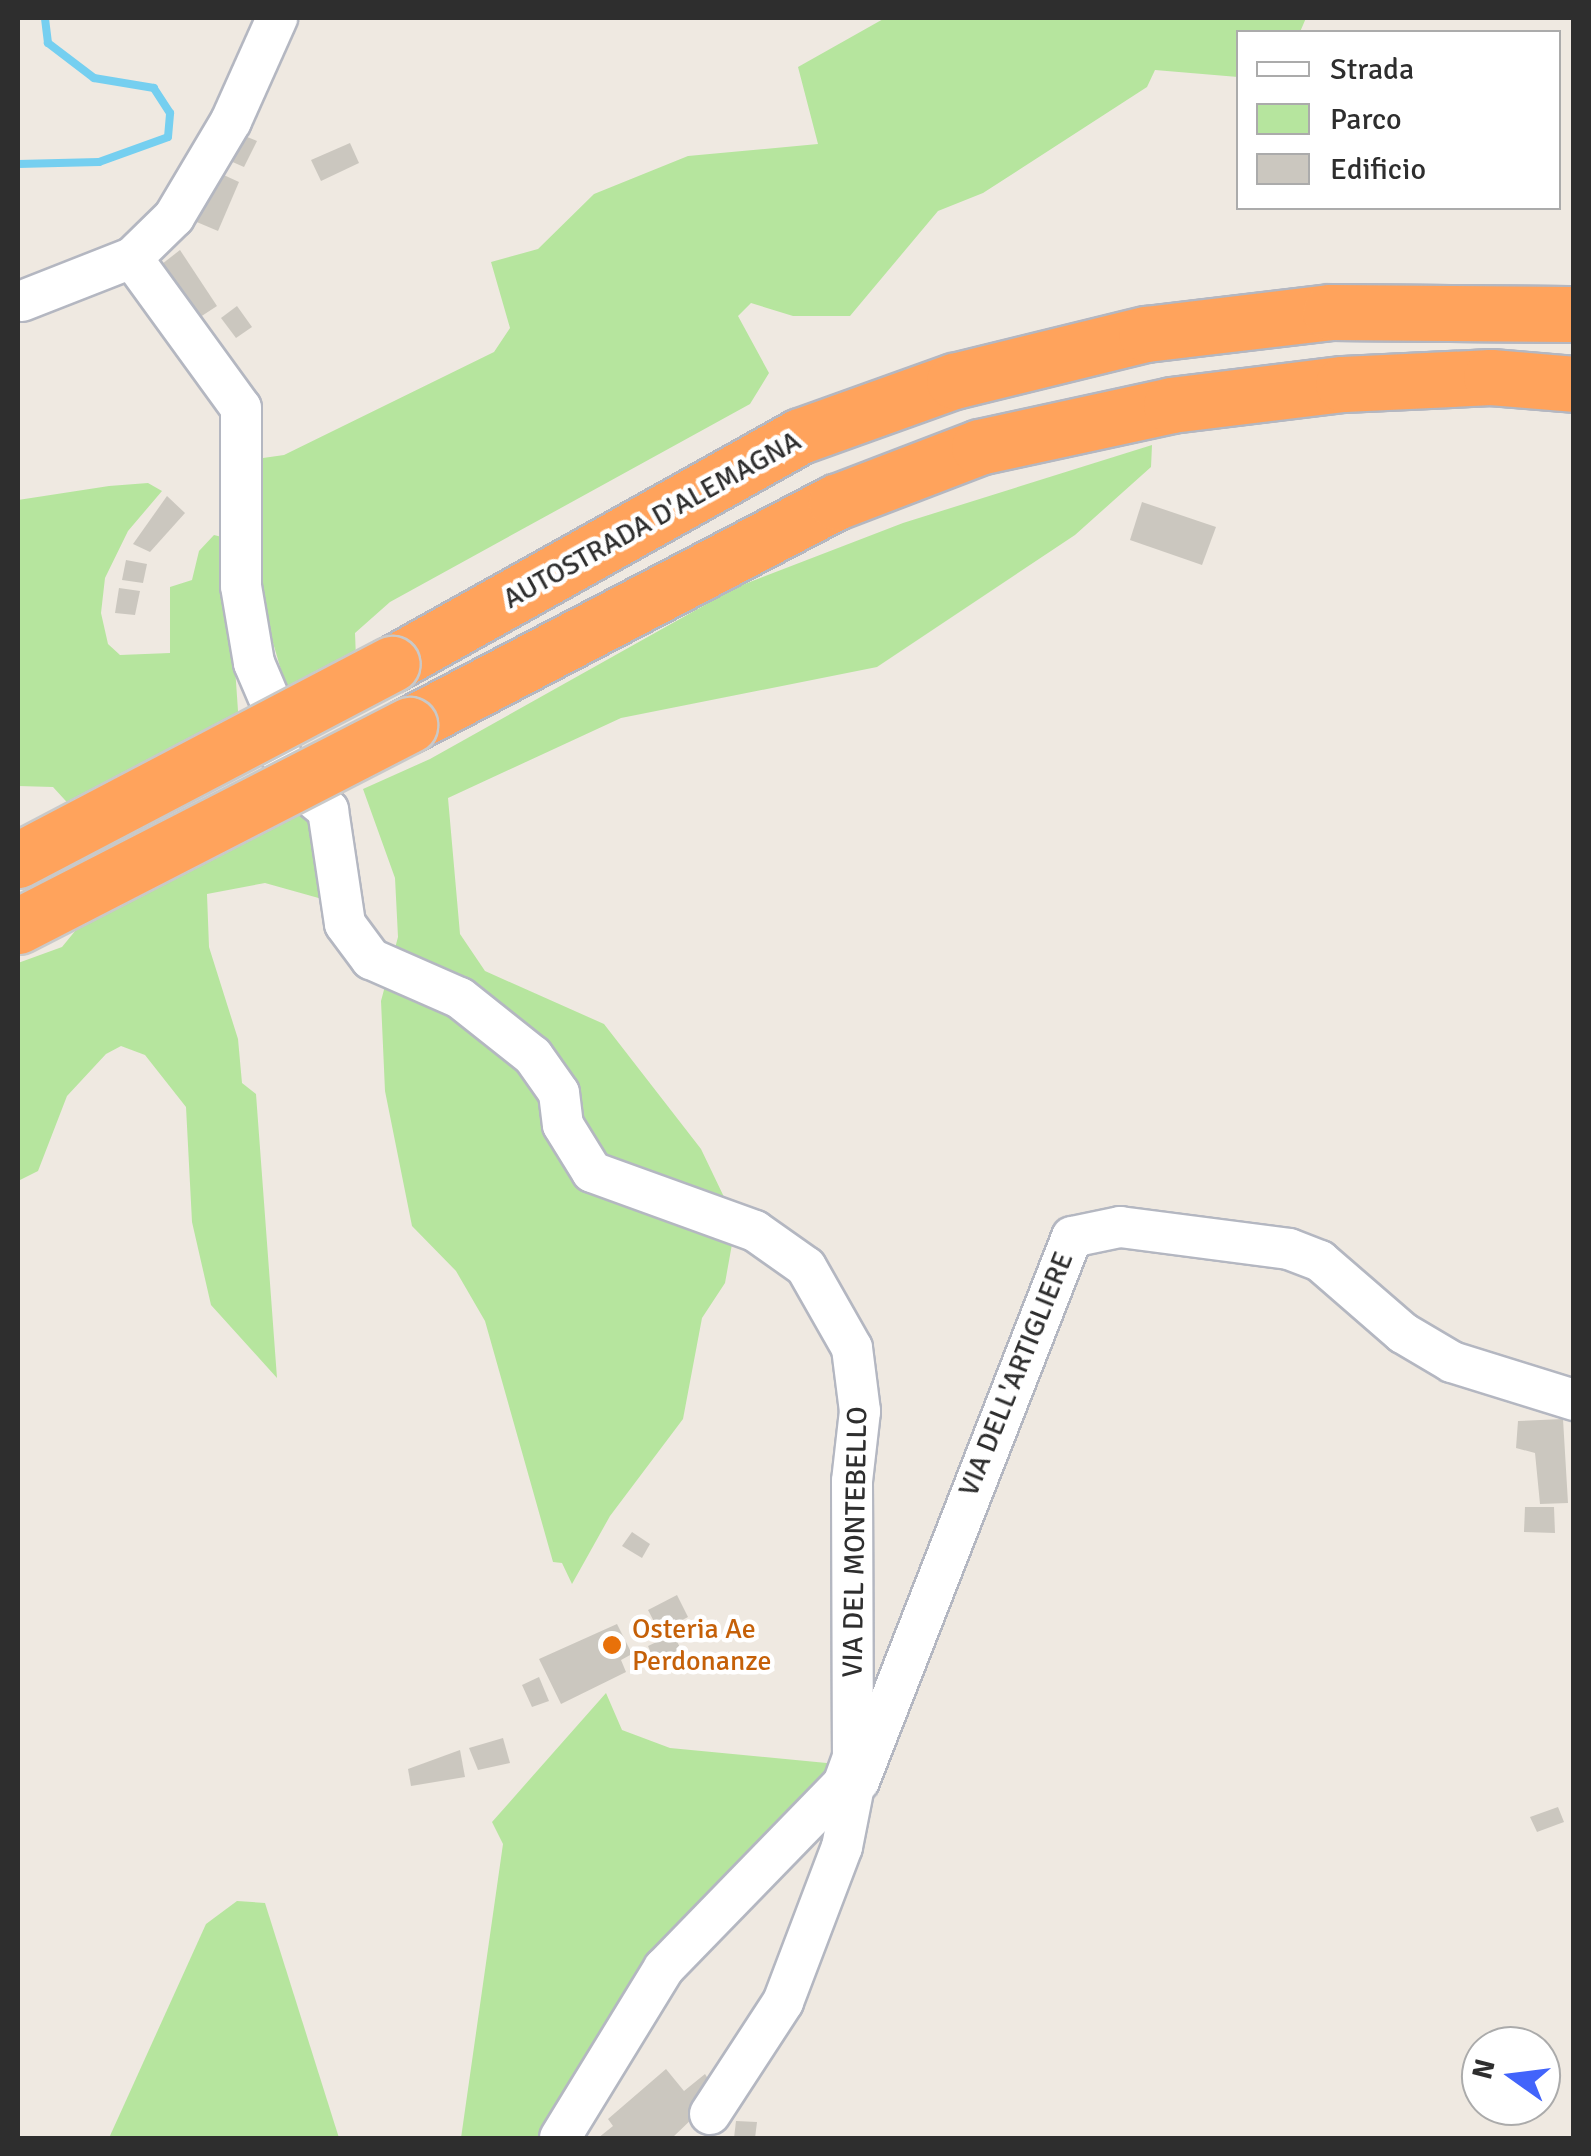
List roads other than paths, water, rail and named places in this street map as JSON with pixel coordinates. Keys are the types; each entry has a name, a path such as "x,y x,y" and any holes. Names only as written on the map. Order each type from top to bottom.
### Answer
{"highway":[{"name":"AUTOSTRADA D'ALEMAGNA","path":"18,860 392,664 800,436 954,381 1146,334 1330,312 1574,314"},
{"path":"18,926 836,502 979,447 1171,405 1343,384 1491,377 1574,384"}],"street":[{"path":"22,301 132,258 200,176 277,18"},
{"name":"VIA DEL MONTEBELLO","path":"132,258 241,408 241,586 254,663 272,705 271,736 295,783 328,810 345,924 372,959 460,998 533,1056 559,1093 564,1125 592,1172 755,1231 806,1268 836,1312 852,1348 860,1411 852,1481 853,1757 842,1846 783,2002 710,2114"},
{"name":"VIA DELL'ARTIGLIERE","path":"848,1785 866,1774 999,1408 1072,1237 1120,1227 1289,1248 1320,1261 1404,1333 1452,1362 1574,1400"},
{"path":"560,2138 664,1968 848,1785"}],"waterway":[{"path":"18,164 99,162 168,137 170,113 154,88 94,78 48,43 45,18"}],"place":[{"name":"Osteria Ae Perdonanze","path":"612,1645"}]}
